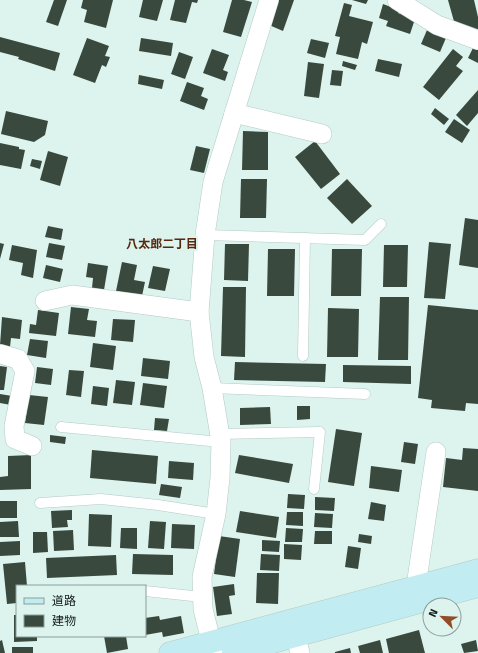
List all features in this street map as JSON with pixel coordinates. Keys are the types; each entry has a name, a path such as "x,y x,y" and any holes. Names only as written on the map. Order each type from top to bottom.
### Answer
{"street":[{"path":"212,648 202,609 202,578 216,514 220,478 220,438 212,388 204,357 199,312 205,235 213,182 270,0"},
{"path":"397,0 437,25 478,40"},
{"path":"234,113 322,134"},
{"path":"45,301 72,295 199,312"},
{"path":"0,354 18,359 25,371 14,426 15,439 32,446"},
{"path":"416,586 436,452"},
{"path":"170,653 296,636 416,586 478,570"},
{"path":"233,653 478,586"}],"lane":[{"path":"205,235 365,240 381,224"},
{"path":"303,356 305,238"},
{"path":"212,388 365,394"},
{"path":"61,427 220,438 320,432 314,489"},
{"path":"40,502 101,499 158,505 216,514"},
{"path":"146,591 202,596"}],"building":[{"path":"54,0 67,0 58,26 46,22"},
{"path":"83,0 113,0 106,28 84,22 87,10 81,8"},
{"path":"143,0 163,0 157,21 139,17"},
{"path":"175,0 198,0 197,3 192,2 186,23 170,20"},
{"path":"232,0 252,2 241,37 223,32"},
{"path":"278,0 294,0 283,31 269,25"},
{"path":"352,0 368,0 366,4"},
{"path":"448,0 474,0 478,17 478,29 472,31 455,25"},
{"path":"344,3 352,5 349,16 373,22 367,44 362,42 358,59 336,54 340,37 335,36"},
{"path":"383,4 399,10 398,13 415,19 410,34 386,26 388,21 379,18"},
{"path":"427,30 446,38 440,52 421,44"},
{"path":"0,37 60,53 55,71 18,59 19,57 0,52"},
{"path":"87,38 109,46 105,56 110,57 106,67 102,65 95,83 73,75"},
{"path":"141,38 173,43 171,56 139,51"},
{"path":"311,39 329,43 325,58 307,53"},
{"path":"474,46 478,48 478,63 468,58"},
{"path":"212,49 229,55 223,70 228,72 225,81 203,73"},
{"path":"453,49 463,57 456,66 463,71 439,100 423,87"},
{"path":"179,52 193,57 185,79 171,74"},
{"path":"378,59 402,64 399,77 375,71"},
{"path":"343,61 357,65 355,70 342,66"},
{"path":"308,62 324,64 319,98 304,96"},
{"path":"332,70 343,71 341,86 330,85"},
{"path":"139,75 164,80 162,89 138,84"},
{"path":"187,82 204,88 201,96 208,99 204,110 180,101"},
{"path":"478,90 478,113 467,126 456,115"},
{"path":"435,108 449,119 444,125 431,114"},
{"path":"6,111 48,121 45,135 34,142 1,134"},
{"path":"454,119 470,130 462,143 445,132"},
{"path":"243,131 268,132 268,170 242,170"},
{"path":"315,141 340,174 321,189 295,157"},
{"path":"0,143 19,147 19,149 25,150 21,169 0,165"},
{"path":"196,146 210,149 204,173 190,170"},
{"path":"48,151 68,157 60,186 40,180"},
{"path":"32,159 42,161 40,169 30,166"},
{"path":"241,179 267,179 266,218 240,218"},
{"path":"347,179 372,206 352,224 327,198"},
{"path":"465,218 478,220 478,268 459,265"},
{"path":"48,226 63,229 61,240 45,237"},
{"path":"429,242 451,244 445,299 424,298"},
{"path":"0,243 4,244 0,259"},
{"path":"49,243 65,246 62,260 46,257"},
{"path":"225,244 249,244 248,281 224,280"},
{"path":"12,245 37,250 33,278 21,275 23,263 9,260"},
{"path":"384,245 408,245 407,287 383,287"},
{"path":"268,249 295,249 294,296 267,296"},
{"path":"332,249 362,249 361,296 331,296"},
{"path":"122,262 137,265 134,280 145,282 142,296 116,291"},
{"path":"88,263 108,266 104,290 92,288 93,278 86,277"},
{"path":"46,265 63,269 60,282 43,278"},
{"path":"153,266 170,269 165,291 148,288"},
{"path":"223,287 246,287 245,357 221,356"},
{"path":"380,297 409,297 408,360 378,360"},
{"path":"428,305 478,310 478,404 466,403 465,411 431,408 432,400 418,398"},
{"path":"71,307 89,309 87,320 97,321 95,337 68,334"},
{"path":"328,308 359,309 358,357 327,357"},
{"path":"38,310 59,313 56,336 29,333 30,324 36,325"},
{"path":"2,317 22,320 20,339 11,338 10,347 0,345"},
{"path":"113,319 135,320 133,342 111,340"},
{"path":"30,339 48,341 46,358 27,355"},
{"path":"93,343 116,346 113,370 90,367"},
{"path":"143,358 170,361 168,379 141,376"},
{"path":"235,362 326,364 325,382 234,380"},
{"path":"343,365 411,366 411,384 343,382"},
{"path":"0,366 7,367 4,390 0,390"},
{"path":"37,367 53,369 51,385 35,383"},
{"path":"69,370 84,371 81,397 66,395"},
{"path":"116,380 135,382 132,405 113,403"},
{"path":"143,383 167,386 164,408 140,405"},
{"path":"93,386 109,388 107,406 91,404"},
{"path":"0,394 12,396 11,405 0,403"},
{"path":"29,395 48,397 44,425 25,423"},
{"path":"297,406 310,406 310,419 297,420"},
{"path":"270,407 271,424 240,425 240,408"},
{"path":"155,418 169,419 167,431 154,430"},
{"path":"336,429 362,433 354,486 328,482"},
{"path":"50,435 66,437 65,444 50,442"},
{"path":"404,442 418,444 415,464 401,462"},
{"path":"463,448 478,449 478,491 443,487 446,458 462,460"},
{"path":"92,450 158,456 156,484 90,478"},
{"path":"31,455 31,489 0,490 0,477 8,476 8,456"},
{"path":"239,455 293,464 289,483 235,473"},
{"path":"169,461 194,463 193,480 168,478"},
{"path":"371,466 402,470 399,492 369,488"},
{"path":"161,484 182,487 180,498 159,495"},
{"path":"288,494 305,495 304,509 287,508"},
{"path":"315,497 335,498 334,511 315,510"},
{"path":"0,501 17,501 17,518 0,518"},
{"path":"371,502 386,505 384,521 368,519"},
{"path":"72,510 72,520 67,520 68,527 52,528 51,511"},
{"path":"240,511 279,517 276,538 236,532"},
{"path":"287,512 303,512 303,526 286,525"},
{"path":"315,513 333,514 332,528 314,527"},
{"path":"89,514 112,515 111,547 88,546"},
{"path":"18,521 19,537 0,537 0,522"},
{"path":"150,521 166,522 164,549 148,548"},
{"path":"172,524 195,525 194,549 171,548"},
{"path":"121,528 137,528 137,549 120,548"},
{"path":"286,528 303,529 302,542 285,542"},
{"path":"73,530 74,550 54,551 53,531"},
{"path":"315,531 332,531 332,544 314,544"},
{"path":"33,532 47,532 48,552 33,553"},
{"path":"359,534 372,536 371,544 358,542"},
{"path":"219,536 240,539 235,577 214,574"},
{"path":"262,540 280,541 279,552 262,551"},
{"path":"20,541 20,555 0,556 0,542"},
{"path":"284,544 302,545 301,560 284,559"},
{"path":"348,546 361,548 358,569 345,567"},
{"path":"133,554 173,555 173,575 132,574"},
{"path":"261,554 280,555 279,571 260,570"},
{"path":"116,555 117,575 47,578 46,558"},
{"path":"25,562 27,585 16,585 16,603 7,604 3,564"},
{"path":"257,573 279,573 278,604 256,603"},
{"path":"234,584 235,595 229,596 232,614 217,616 213,587"},
{"path":"14,615 16,615 16,637 37,637 37,641 14,642"},
{"path":"159,616 160,620 181,616 184,633 163,637 162,632 146,635 146,618"},
{"path":"419,630 425,653 389,653 386,639"},
{"path":"104,637 126,637 128,649 107,653"},
{"path":"2,640 5,653 0,653 0,641"},
{"path":"380,640 383,653 360,653 358,646"},
{"path":"476,640 478,651 464,653 461,644"},
{"path":"12,647 33,647 33,653 12,653"},
{"path":"350,648 351,653 335,653 335,652"}],"district":[{"name":"八太郎二丁目","path":"162,243"}]}
